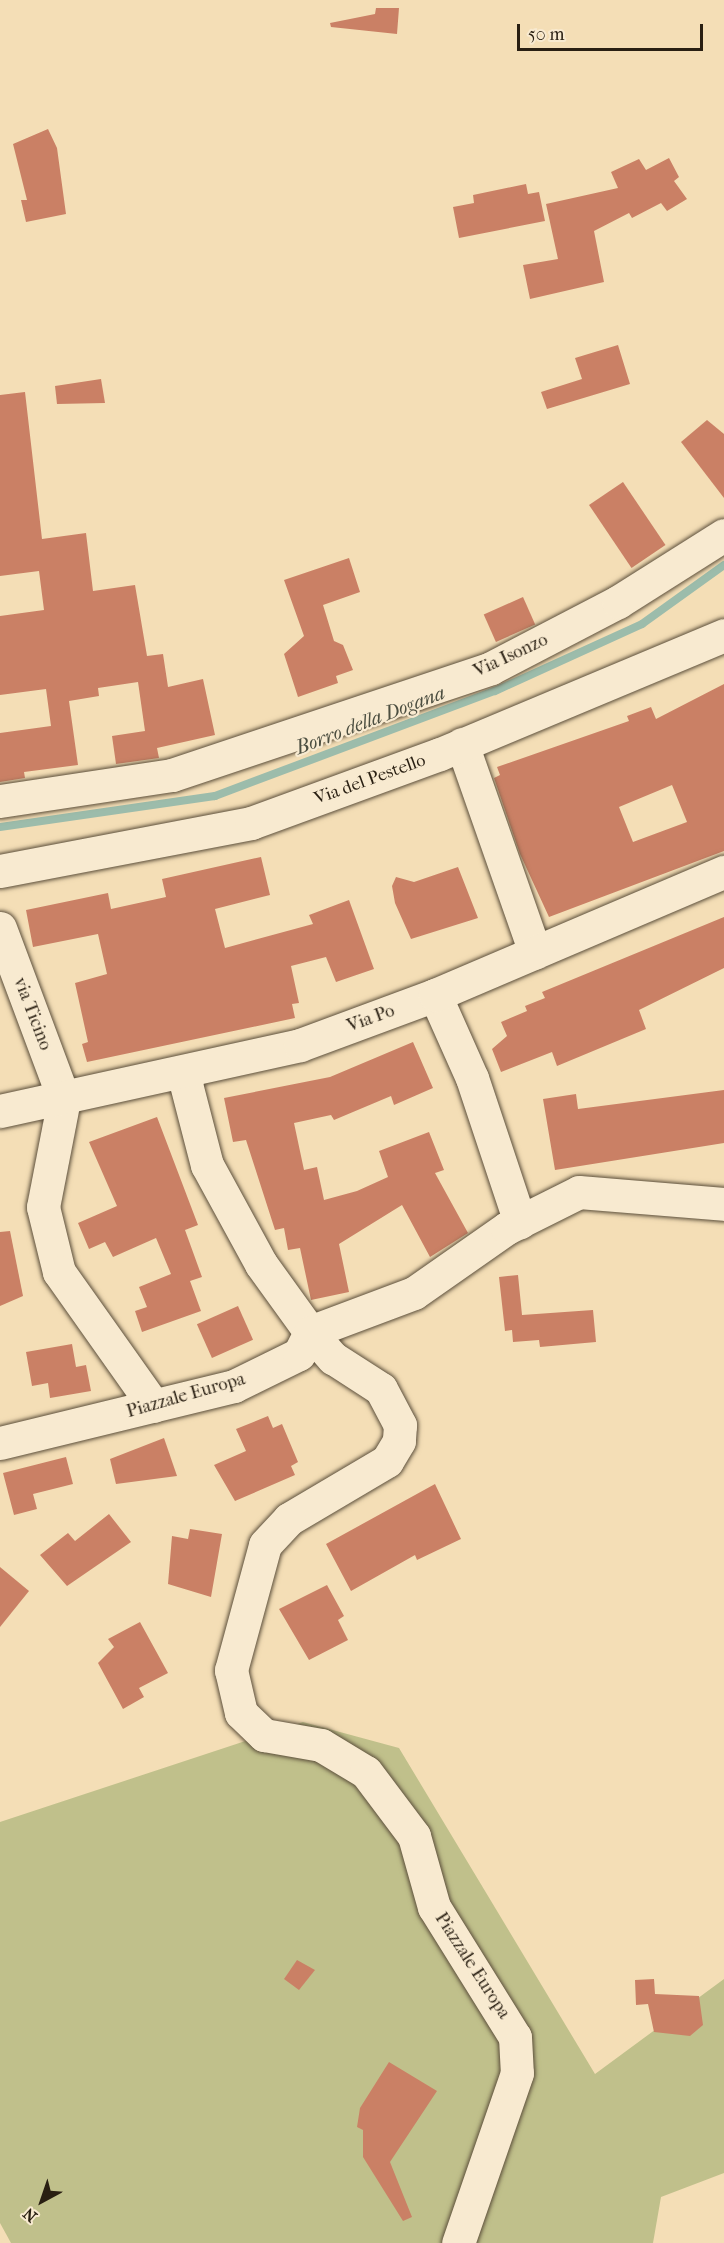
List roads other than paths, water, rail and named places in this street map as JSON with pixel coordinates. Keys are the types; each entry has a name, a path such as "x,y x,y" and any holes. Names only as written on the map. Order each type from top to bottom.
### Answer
{"street":[{"name":"Via Isonzo","path":"0,801 172,775 491,668 618,602 724,535"},
{"name":"Via del Pestello","path":"0,871 251,824 462,744 724,635"},
{"path":"462,744 535,953"},
{"name":"Via Po","path":"0,1111 188,1072 300,1045 435,995 724,872"},
{"name":"via Ticino","path":"0,928 64,1099"},
{"path":"435,995 472,1078 520,1221"},
{"path":"188,1072 186,1084 207,1166 261,1264 310,1332 414,1293 520,1221 579,1192 724,1204"},
{"path":"64,1099 43,1207 59,1272 154,1406"},
{"name":"Piazzale Europa","path":"0,1443 234,1386 299,1354 310,1332 333,1358 381,1389 400,1425 399,1441 387,1461 289,1519 265,1545 231,1670 234,1694 241,1713 264,1735 321,1744 366,1772 414,1836 434,1907 515,2037 517,2073 458,2243"}],"waterway":[{"name":"Borro della Dogana","path":"0,827 215,796 495,691 642,624 724,565"}]}
